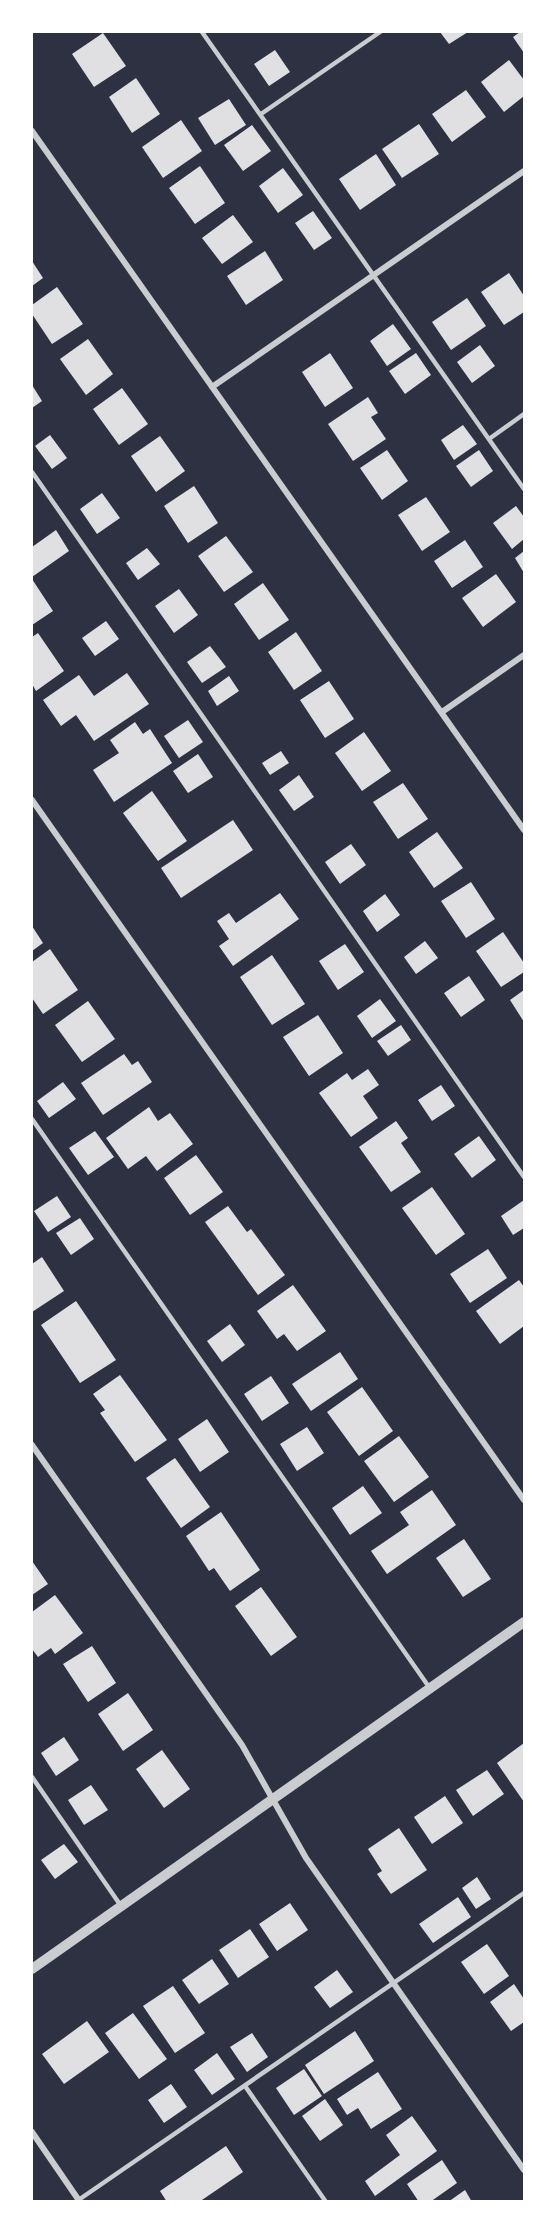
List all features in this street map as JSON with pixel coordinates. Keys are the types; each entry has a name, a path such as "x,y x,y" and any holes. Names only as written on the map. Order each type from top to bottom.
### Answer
{"street":[{"path":"32,131 525,830"},
{"path":"213,387 525,171"},
{"path":"442,712 525,655"},
{"path":"32,800 525,1500"},
{"path":"32,1445 242,1745 306,1858 525,2170"},
{"path":"32,1970 525,1622"},
{"path":"32,2132 78,2201"}],"lane":[{"path":"202,32 525,489"},
{"path":"261,114 380,32"},
{"path":"489,439 525,414"},
{"path":"32,472 525,1177"},
{"path":"32,1119 430,1688"},
{"path":"32,1777 121,1906"},
{"path":"78,2201 525,1893"},
{"path":"244,2085 326,2202"}],"building":[{"path":"440,32 468,32 449,44"},
{"path":"524,32 524,53 513,37"},
{"path":"103,33 126,66 94,87 72,54"},
{"path":"275,50 290,72 269,86 254,64"},
{"path":"509,60 524,80 524,96 504,112 481,82"},
{"path":"136,78 160,114 132,133 109,97"},
{"path":"466,90 486,117 452,142 432,114"},
{"path":"229,99 246,125 215,145 198,118"},
{"path":"181,120 202,151 163,178 142,147"},
{"path":"419,124 439,154 402,178 382,149"},
{"path":"252,125 271,151 243,171 224,145"},
{"path":"376,154 396,185 360,210 339,179"},
{"path":"200,166 225,203 195,224 169,188"},
{"path":"283,168 303,195 278,213 259,186"},
{"path":"313,211 332,238 314,250 295,223"},
{"path":"233,215 253,242 222,264 202,238"},
{"path":"265,251 283,280 246,305 227,276"},
{"path":"32,261 43,278 32,286"},
{"path":"509,273 524,296 524,312 504,325 481,292"},
{"path":"57,287 83,324 52,344 32,314 32,305"},
{"path":"467,298 486,326 451,350 432,322"},
{"path":"393,324 411,349 387,366 370,341"},
{"path":"88,339 113,374 86,395 60,359"},
{"path":"480,345 495,366 472,383 457,362"},
{"path":"330,353 353,388 325,407 302,372"},
{"path":"416,353 431,375 405,394 389,371"},
{"path":"32,385 42,401 32,408"},
{"path":"122,388 148,424 119,445 93,409"},
{"path":"368,397 378,413 371,417 386,439 353,461 328,424"},
{"path":"463,425 477,444 454,460 441,440"},
{"path":"50,435 67,458 52,469 35,446"},
{"path":"160,436 185,471 156,492 131,456"},
{"path":"387,450 408,481 382,500 360,468"},
{"path":"479,450 493,471 471,487 456,466"},
{"path":"194,486 218,523 188,543 164,506"},
{"path":"102,493 120,518 97,534 80,509"},
{"path":"426,497 450,532 422,551 398,515"},
{"path":"516,506 524,517 524,539 512,549 493,523"},
{"path":"56,530 69,551 32,577 32,547"},
{"path":"226,536 253,572 224,592 198,556"},
{"path":"465,540 483,567 452,588 434,561"},
{"path":"147,548 160,564 138,580 126,563"},
{"path":"524,551 524,573 515,558"},
{"path":"496,574 516,602 483,627 462,598"},
{"path":"32,579 53,611 32,625"},
{"path":"263,583 289,620 259,640 234,604"},
{"path":"179,589 198,615 174,633 155,606"},
{"path":"106,621 119,639 95,656 82,638"},
{"path":"296,632 322,671 294,690 268,652"},
{"path":"38,633 64,671 36,691 32,684 32,637"},
{"path":"210,646 226,667 202,683 187,662"},
{"path":"127,673 149,704 94,741 76,715 61,726 43,700 79,675 94,696"},
{"path":"229,676 239,691 217,706 208,691"},
{"path":"329,681 354,719 325,738 300,700"},
{"path":"188,720 203,742 179,758 164,736"},
{"path":"135,722 143,734 150,729 172,763 114,802 93,770 119,753 110,740"},
{"path":"364,732 391,771 362,791 335,753"},
{"path":"281,751 289,763 270,775 262,763"},
{"path":"198,754 213,777 188,793 173,771"},
{"path":"299,775 314,797 294,811 279,790"},
{"path":"403,783 428,819 398,839 373,802"},
{"path":"152,791 187,841 158,861 123,813"},
{"path":"233,820 253,850 181,898 161,868"},
{"path":"437,832 463,868 434,888 409,852"},
{"path":"351,844 366,865 340,884 325,862"},
{"path":"471,882 495,919 466,938 441,901"},
{"path":"280,893 299,919 233,966 219,946 229,939 217,921 229,913 236,923"},
{"path":"385,894 400,915 377,932 363,911"},
{"path":"32,926 43,943 32,951"},
{"path":"503,932 524,963 524,972 501,987 476,951"},
{"path":"425,941 438,958 416,974 404,957"},
{"path":"345,944 364,972 338,990 319,961"},
{"path":"50,949 78,990 43,1014 32,998 32,962"},
{"path":"272,955 305,1004 272,1025 240,977"},
{"path":"469,976 485,1000 461,1017 444,993"},
{"path":"524,990 524,1022 510,1000"},
{"path":"380,999 396,1021 372,1038 357,1016"},
{"path":"88,1001 115,1039 82,1062 55,1025"},
{"path":"318,1015 343,1053 309,1076 283,1037"},
{"path":"401,1025 411,1040 388,1056 377,1041"},
{"path":"124,1054 132,1065 138,1061 152,1082 103,1115 81,1083"},
{"path":"368,1069 379,1085 363,1096 378,1118 351,1137 319,1093 347,1073 352,1080"},
{"path":"63,1082 76,1099 49,1118 37,1101"},
{"path":"441,1085 455,1106 432,1121 418,1100"},
{"path":"149,1107 158,1121 170,1113 193,1144 157,1171 146,1156 128,1169 106,1138"},
{"path":"396,1121 408,1138 401,1143 421,1172 391,1192 359,1147"},
{"path":"95,1131 114,1157 88,1175 69,1148"},
{"path":"479,1136 496,1160 472,1178 454,1154"},
{"path":"196,1155 223,1192 190,1215 164,1178"},
{"path":"432,1187 465,1234 436,1255 402,1208"},
{"path":"57,1196 71,1217 48,1232 34,1211"},
{"path":"524,1200 524,1228 513,1235 501,1216"},
{"path":"228,1206 247,1232 251,1229 285,1275 258,1295 205,1222"},
{"path":"80,1218 94,1239 71,1255 56,1233"},
{"path":"488,1249 507,1278 470,1303 450,1274"},
{"path":"42,1257 64,1291 32,1312 32,1264"},
{"path":"519,1280 524,1287 524,1326 500,1344 476,1311"},
{"path":"293,1285 326,1331 297,1351 284,1334 277,1339 257,1311"},
{"path":"76,1301 116,1360 80,1383 41,1325"},
{"path":"230,1324 245,1345 222,1362 207,1341"},
{"path":"340,1352 358,1379 311,1411 292,1384"},
{"path":"120,1375 167,1440 135,1462 100,1413 105,1410 93,1394"},
{"path":"271,1376 289,1403 262,1421 244,1394"},
{"path":"362,1387 393,1431 359,1456 327,1412"},
{"path":"207,1419 229,1452 200,1472 178,1439"},
{"path":"307,1427 324,1453 297,1471 280,1444"},
{"path":"399,1436 429,1477 394,1502 364,1461"},
{"path":"175,1458 210,1507 181,1528 146,1478"},
{"path":"363,1486 382,1513 350,1535 332,1508"},
{"path":"432,1490 456,1525 387,1574 371,1551 409,1525 400,1512"},
{"path":"221,1512 260,1570 230,1591 214,1568 209,1571 186,1536"},
{"path":"464,1539 491,1579 463,1597 436,1558"},
{"path":"32,1561 48,1584 32,1595"},
{"path":"261,1587 297,1637 271,1656 235,1606"},
{"path":"55,1595 83,1633 55,1654 51,1648 38,1657 32,1649 32,1612"},
{"path":"92,1646 116,1683 88,1702 63,1664"},
{"path":"128,1693 153,1730 123,1751 98,1714"},
{"path":"64,1737 79,1760 56,1776 41,1753"},
{"path":"524,1743 524,1802 497,1763"},
{"path":"162,1750 190,1789 164,1808 136,1769"},
{"path":"487,1770 504,1794 473,1816 456,1790"},
{"path":"91,1785 108,1810 84,1825 68,1800"},
{"path":"445,1796 463,1823 432,1844 414,1817"},
{"path":"399,1828 427,1870 391,1894 377,1874 382,1871 368,1849"},
{"path":"64,1844 78,1862 55,1879 41,1860"},
{"path":"477,1877 491,1899 476,1909 462,1888"},
{"path":"458,1897 471,1917 433,1943 419,1924"},
{"path":"290,1903 308,1930 277,1951 259,1924"},
{"path":"250,1929 269,1957 238,1978 219,1950"},
{"path":"487,1944 509,1976 484,1994 461,1962"},
{"path":"212,1959 229,1984 199,2004 182,1980"},
{"path":"337,1970 353,1992 330,2008 314,1987"},
{"path":"514,1984 524,1999 524,2022 511,2031 490,2002"},
{"path":"173,1986 205,2033 175,2053 143,2006"},
{"path":"133,2013 167,2059 139,2079 105,2033"},
{"path":"87,2021 109,2052 64,2084 42,2054"},
{"path":"355,2031 374,2061 324,2094 305,2065"},
{"path":"252,2033 268,2057 247,2072 230,2047"},
{"path":"217,2053 235,2079 212,2095 194,2070"},
{"path":"304,2069 322,2096 294,2115 276,2088"},
{"path":"378,2072 402,2109 371,2129 358,2108 347,2115 337,2099"},
{"path":"171,2084 187,2107 164,2123 148,2100"},
{"path":"325,2099 343,2125 320,2141 302,2116"},
{"path":"412,2116 437,2151 375,2196 365,2181 400,2155 386,2135"},
{"path":"226,2146 243,2172 199,2202 167,2202 160,2191"},
{"path":"442,2160 457,2183 430,2202 419,2202 407,2184"},
{"path":"465,2190 472,2202 448,2202"}]}
